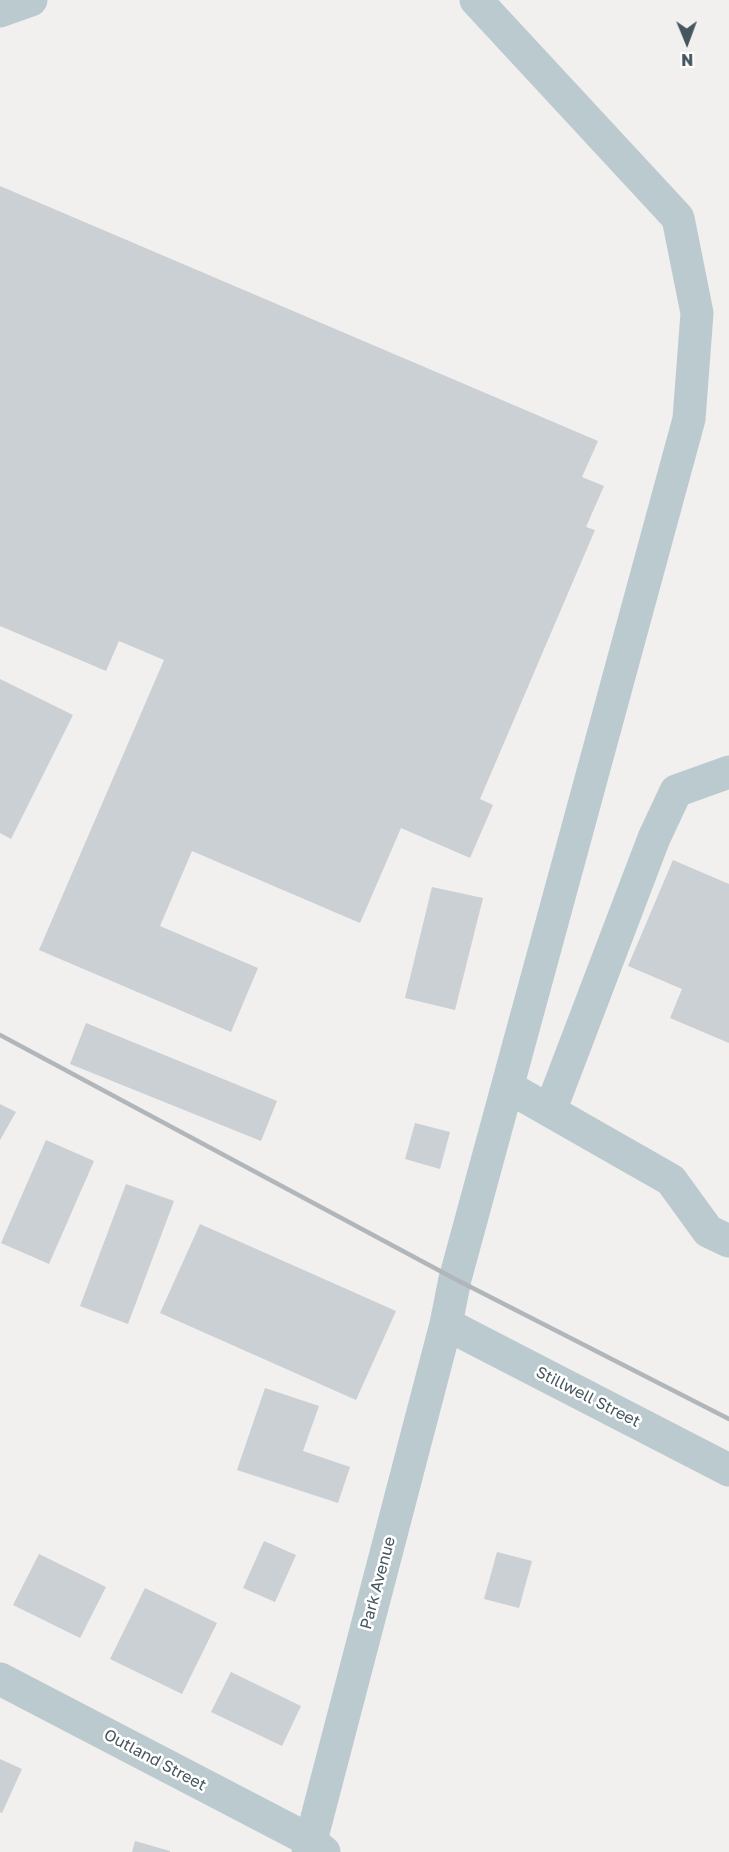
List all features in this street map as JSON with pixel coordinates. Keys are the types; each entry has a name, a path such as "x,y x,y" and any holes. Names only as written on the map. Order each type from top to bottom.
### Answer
{"street":[{"path":"0,11 31,0"},
{"name":"Park Avenue","path":"314,1848 446,1324 455,1279 689,419 697,313 678,218 476,0"},
{"path":"550,1111 654,838 676,791 726,771 729,772"},
{"path":"508,1087 672,1180 708,1231 729,1241"},
{"name":"Stillwell Street","path":"446,1324 729,1470"},
{"name":"Outland Street","path":"0,1679 314,1848"}],"building":[{"path":"0,186 598,441 582,477 604,486 586,527 595,530 480,799 493,805 470,858 401,828 360,923 192,851 160,926 258,968 231,1032 39,950 164,660 119,641 106,671 0,626"},
{"path":"0,679 73,715 11,839 0,833"},
{"path":"673,860 729,884 729,1043 670,1018 682,989 628,966"},
{"path":"432,887 483,898 455,1010 405,998"},
{"path":"86,1023 277,1101 261,1141 70,1064"},
{"path":"0,1104 16,1112 0,1140"},
{"path":"415,1123 450,1132 440,1169 405,1159"},
{"path":"46,1140 94,1161 49,1264 1,1243"},
{"path":"126,1184 174,1201 128,1324 80,1306"},
{"path":"200,1224 396,1311 356,1400 160,1313"},
{"path":"265,1388 319,1406 303,1451 350,1467 338,1503 237,1470"},
{"path":"264,1541 296,1555 275,1602 243,1588"},
{"path":"497,1552 532,1561 519,1608 484,1599"},
{"path":"39,1554 106,1587 80,1638 13,1605"},
{"path":"145,1588 217,1623 182,1694 110,1659"},
{"path":"231,1672 301,1706 282,1746 211,1712"},
{"path":"0,1759 22,1769 2,1813 0,1812"},
{"path":"135,1841 170,1851 170,1852 132,1852"}],"railway":[{"path":"0,1035 455,1279 729,1419"}]}
